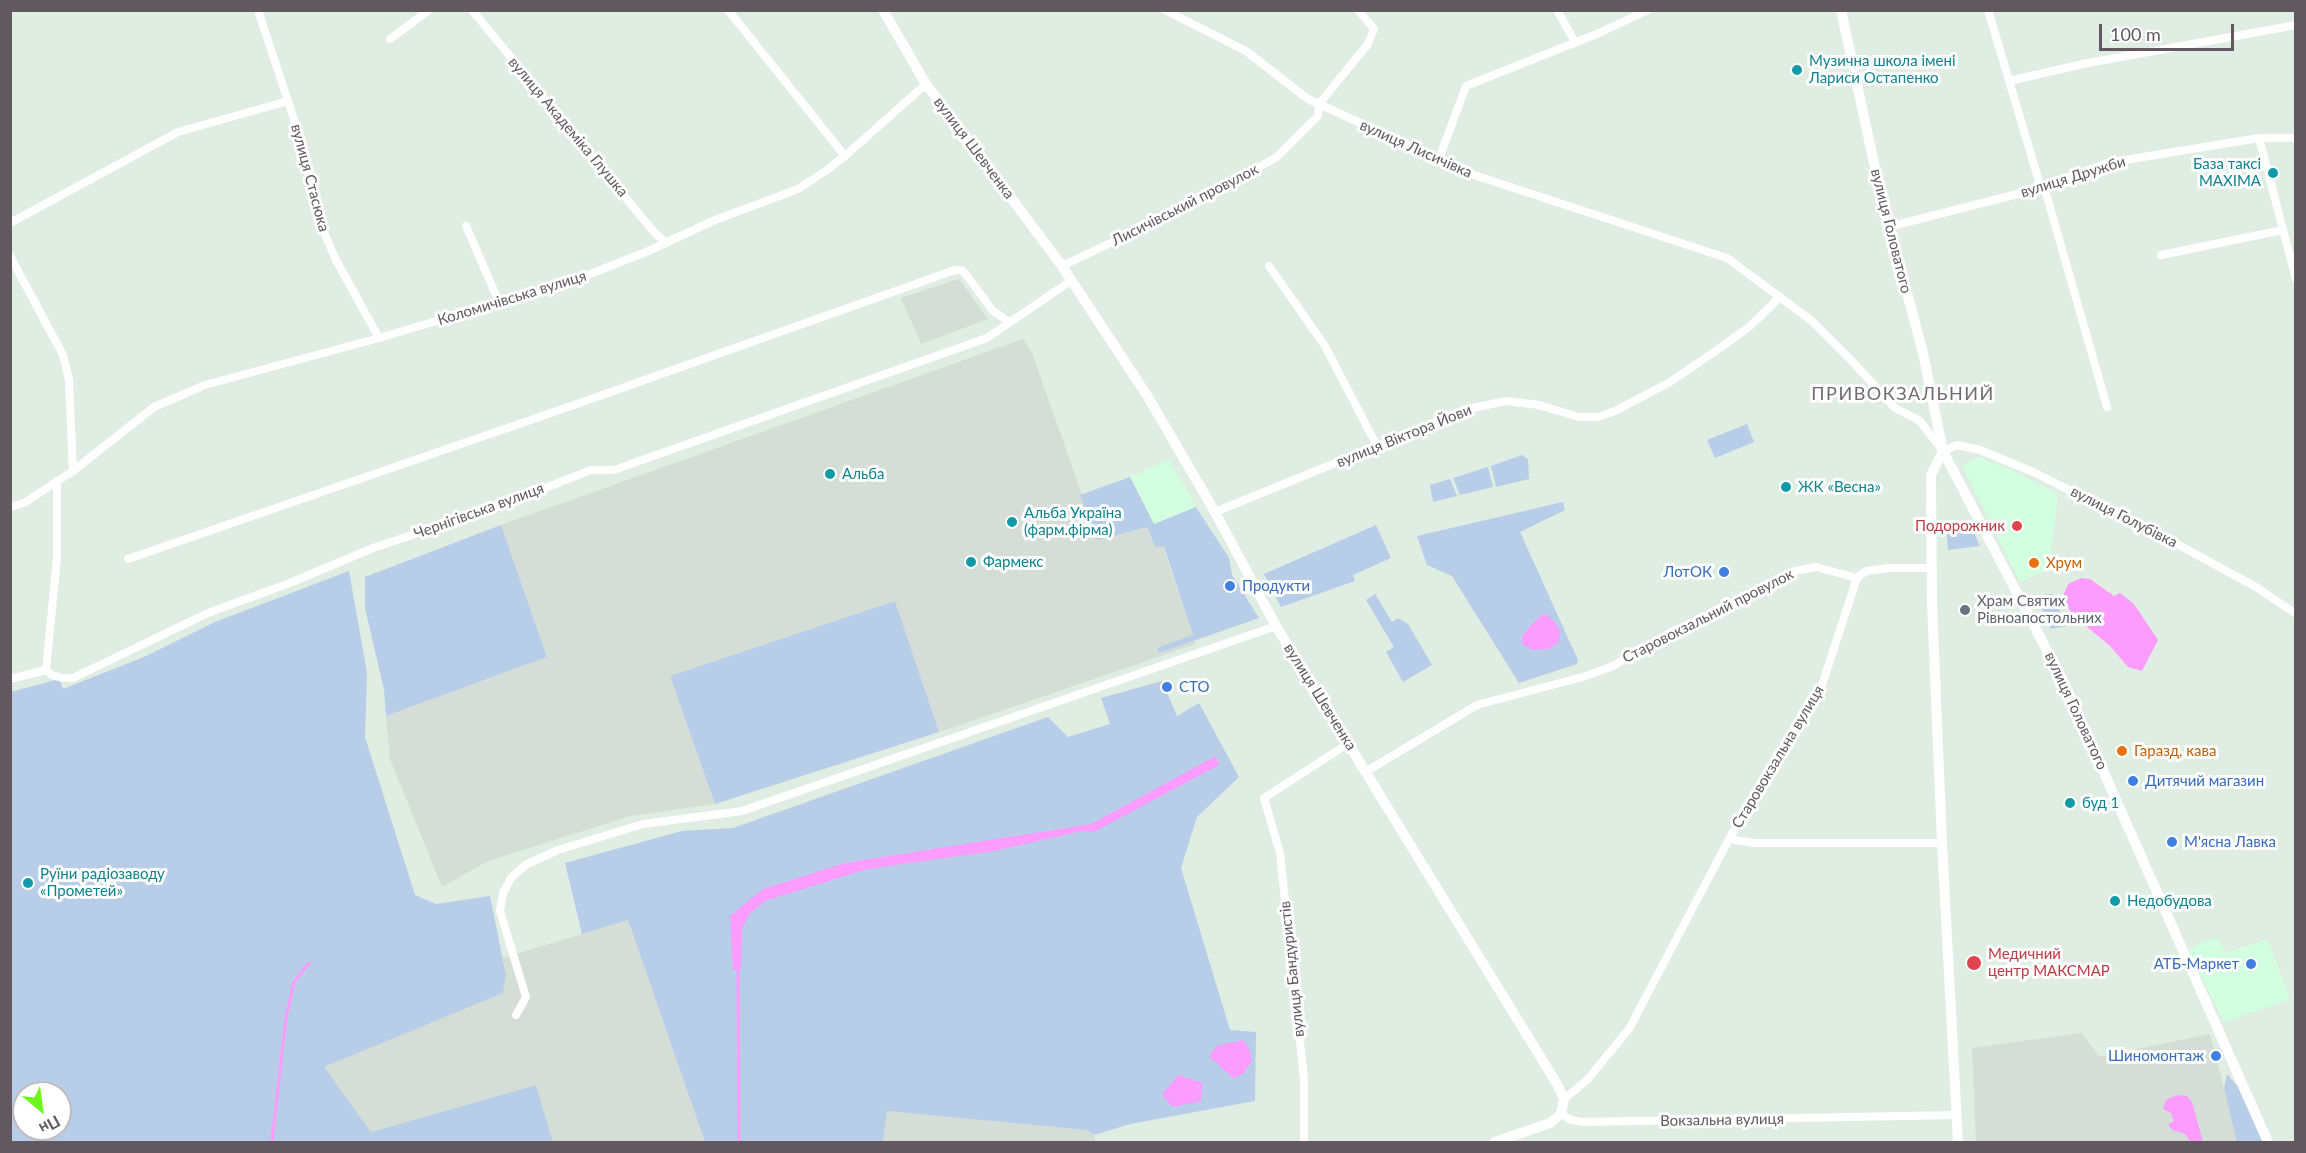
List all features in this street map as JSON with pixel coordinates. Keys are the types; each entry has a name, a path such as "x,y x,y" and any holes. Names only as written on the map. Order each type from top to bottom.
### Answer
{"main road":[{"name":"вулиця Шевченка","path":"883,10 926,84 1072,280 1148,397 1215,512 1276,626 1564,1099"},
{"name":"вулиця Головатого","path":"1841,10 1888,227 1923,352 1943,451 2065,685 2268,1143"},
{"path":"1943,451 1931,475 1932,603 1958,1143"},
{"path":"1495,1143 1550,1123 1561,1114 1564,1099"}],"street":[{"name":"вулиця Стасюка","path":"258,10 306,156 320,223 336,260 379,338"},
{"path":"390,39 429,10"},
{"name":"вулиця Академіка Глушка","path":"471,10 653,231 666,243"},
{"path":"728,10 845,156"},
{"name":"вулиця Лисичівка","path":"1165,10 1246,51 1308,99 1462,171 1726,258 1812,321 1895,408 1920,421 1943,451"},
{"name":"Лисичівський провулок","path":"1062,266 1197,202 1277,157 1318,116 1318,104 1368,44 1374,30 1358,10"},
{"path":"1557,10 1575,42"},
{"path":"1439,159 1466,86 1648,10"},
{"path":"1988,10 2107,407"},
{"path":"2009,81 2083,64 2295,25"},
{"name":"Коломичівська вулиця","path":"10,507 24,503 74,471 154,407 205,385 379,338 575,280 666,243 715,220 798,189 845,156 926,84"},
{"path":"10,223 178,132 288,101"},
{"path":"2259,138 2295,279"},
{"name":"вулиця Дружби","path":"1888,227 2042,187 2107,164 2259,138 2295,138"},
{"path":"466,226 499,302"},
{"path":"2161,255 2283,230"},
{"path":"10,256 63,356 69,380 74,471"},
{"path":"1269,266 1325,346 1377,446"},
{"path":"128,559 955,270 965,273 993,311 1008,321 1072,280"},
{"name":"вулиця Віктора Йови","path":"1215,512 1468,409 1506,401 1539,405 1579,417 1598,417 1615,411 1670,382 1749,327 1779,298"},
{"name":"Чернігівська вулиця","path":"46,670 62,678 73,678 208,613 290,583 366,551 499,506 591,470 614,470 987,338 1008,321"},
{"name":"вулиця Голубівка","path":"1943,451 1957,445 1980,450 2033,472 2177,544 2256,587 2295,614"},
{"path":"10,678 46,670 57,558 57,481"},
{"name":"Старовокзальний провулок","path":"1366,771 1477,705 1586,676 1613,666 1675,630 1708,620 1794,571 1816,567 1857,578"},
{"path":"1857,578 1866,571 1889,568 1933,568"},
{"name":"Старовокзальна вулиця","path":"1564,1099 1587,1080 1629,1029 1729,839 1773,762 1821,688 1857,578"},
{"path":"516,1015 526,997 500,911 503,893 512,878 525,865 558,850 643,824 742,811 1276,626"},
{"name":"вулиця Бандуристів","path":"1304,1143 1304,1079 1281,853 1264,798 1349,743"},
{"name":"Старовокзальна вулиця","path":"1729,839 1754,843 1942,843"},
{"name":"Вокзальна вулиця","path":"1561,1114 1571,1120 1584,1122 1957,1115"}],"shaded area":[{"path":"959,279 988,319 921,344 901,298"},
{"path":"1023,339 1032,353 1098,540 1147,527 1155,547 1163,547 1196,644 939,732 895,601 670,676 715,804 630,816 488,861 442,887 390,759 386,716 547,657 501,525"},
{"path":"1747,424 1754,442 1715,458 1707,440"},
{"path":"1522,455 1528,459 1529,479 1496,487 1491,466"},
{"path":"1978,457 2012,470 2058,494 2049,569 2020,582 1964,469 1965,465"},
{"path":"1169,460 1196,507 1154,524 1130,477"},
{"path":"1488,467 1493,487 1460,495 1453,478"},
{"path":"1130,477 1154,524 1196,507 1229,558 1232,575 1259,618 1159,653 1157,648 1193,635 1164,547 1155,547 1147,527 1098,540 1080,495"},
{"path":"1450,479 1457,496 1433,502 1430,485"},
{"path":"1563,502 1565,510 1520,532 1578,660 1577,664 1519,683 1452,576 1427,565 1417,536"},
{"path":"1970,524 1980,546 1948,550 1946,525"},
{"path":"501,525 547,657 386,716 384,690 365,608 365,577"},
{"path":"1376,525 1391,558 1353,575 1355,581 1281,607 1264,574"},
{"path":"349,571 367,673 365,737 415,895 436,904 490,896 506,975 503,993 324,1067 371,1132 536,1085 553,1142 11,1142 11,692 59,679 63,689 144,657 215,622"},
{"path":"2081,578 2090,579 2114,596 2120,593 2134,604 2158,640 2142,671 2128,667 2110,646 2074,616 2062,599 2068,584"},
{"path":"1375,594 1392,622 1398,618 1408,624 1432,665 1403,682 1386,652 1394,647 1366,600"},
{"path":"2052,594 2067,626 2051,629 2036,596"},
{"path":"895,601 939,732 715,804 670,676"},
{"path":"1542,615 1547,615 1554,621 1560,631 1559,642 1549,649 1533,650 1522,644 1522,637"},
{"path":"1162,681 1177,716 1199,703 1239,777 1197,817 1181,868 1230,1030 1256,1032 1255,1101 1130,1124 1094,1135 1087,1130 887,1111 883,1142 705,1142 628,920 582,934 565,863 682,831 733,828 1048,717 1068,737 1110,724 1101,698"},
{"path":"1216,756 1219,765 1094,832 1082,831 994,851 867,869 765,901 749,914 742,930 741,969 733,970 730,916 763,889 845,863 1091,824"},
{"path":"628,920 705,1142 553,1142 536,1085 371,1132 323,1067 503,993 506,975 503,958"},
{"path":"2216,937 2226,953 2268,939 2290,999 2224,1022 2188,949"},
{"path":"2082,1033 2099,1057 2210,1034 2238,1142 1976,1142 1972,1048"},
{"path":"1243,1040 1249,1049 1252,1061 1243,1074 1233,1078 1209,1056 1217,1046"},
{"path":"2227,1074 2238,1087 2263,1142 2237,1142 2224,1088"},
{"path":"1179,1075 1202,1083 1201,1101 1172,1107 1162,1094"},
{"path":"2176,1095 2187,1096 2192,1102 2203,1142 2180,1142 2190,1141 2185,1134 2172,1130 2168,1124 2174,1121 2171,1113 2163,1109 2166,1100"},
{"path":"887,1111 1088,1130 1094,1135 1095,1142 883,1142"}],"waterway":[{"path":"272,1142 286,1017 294,982 309,963"},
{"path":"738,969 739,1142"}],"place":[{"name":"Музична школа імені Лариси Остапенко","path":"1797,70"},
{"name":"База таксі MAXIMA","path":"2273,173"},
{"name":"Альба","path":"830,474"},
{"name":"ЖК «Весна»","path":"1786,487"},
{"name":"Альба Україна (фарм.фірма)","path":"1012,522"},
{"name":"Подорожник","path":"2017,526"},
{"name":"Фармекс","path":"971,562"},
{"name":"Хрум","path":"2034,563"},
{"name":"ЛотОК","path":"1724,572"},
{"name":"Продукти","path":"1230,586"},
{"name":"Храм Святих Рівноапостольних","path":"1965,610"},
{"name":"СТО","path":"1167,687"},
{"name":"Гаразд, кава","path":"2122,751"},
{"name":"Дитячий магазин","path":"2133,781"},
{"name":"буд 1","path":"2070,803"},
{"name":"М'ясна Лавка","path":"2172,842"},
{"name":"Руїни радіозаводу «Прометей»","path":"28,883"},
{"name":"Недобудова","path":"2115,901"},
{"name":"Медичний центр МАКСМАР","path":"1974,963"},
{"name":"АТБ-Маркет","path":"2251,964"},
{"name":"Шиномонтаж","path":"2216,1056"}],"district":[{"name":"ПРИВОКЗАЛЬНИЙ","path":"1903,394"}]}
